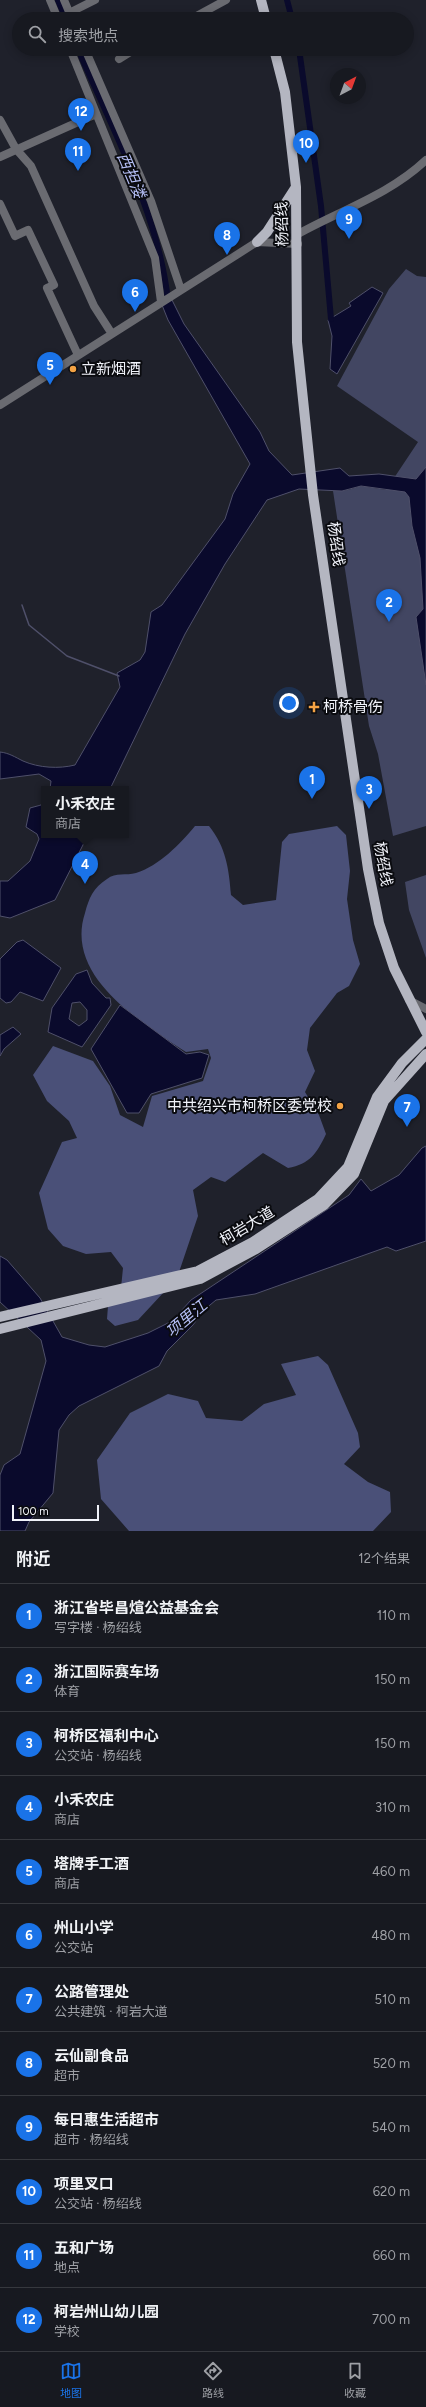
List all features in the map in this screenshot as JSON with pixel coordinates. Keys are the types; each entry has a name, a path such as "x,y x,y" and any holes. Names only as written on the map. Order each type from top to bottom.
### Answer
{"main road":[{"path":"262,0 265,12"},
{"name":"杨绍线","path":"276,56 285,92 296,187 298,239 297,342 311,470 368,870 379,923 394,968 426,1032"},
{"path":"257,242 267,232 296,187"},
{"name":"柯岩大道","path":"0,1317 198,1271 253,1242 318,1199 348,1167 377,1097 402,1063 426,1039"},
{"name":"柯岩大道","path":"2,1328 69,1313 200,1279 256,1249 324,1205 354,1174 384,1101 426,1054"}],"street":[{"path":"50,0 55,12"},
{"path":"64,0 68,12"},
{"path":"76,12 95,0"},
{"path":"204,12 226,0"},
{"path":"73,56 155,258 161,302"},
{"path":"88,56 151,201 181,290"},
{"path":"119,59 124,56"},
{"path":"0,157 96,114"},
{"path":"0,120 16,149 32,166 94,306 112,334"},
{"path":"0,404 257,242 298,239 317,223 380,194 410,175 426,160"},
{"path":"0,204 15,236 28,230 54,285 47,288 78,355"},
{"path":"409,1000 426,1009"}],"shaded area":[{"path":"406,269 417,276 426,277 426,826 393,836 378,754 369,726 333,491 348,490 361,486 386,490 418,442 337,386 389,289"},
{"path":"195,826 209,826 215,834 226,859 231,895 243,905 276,900 282,842 289,834 337,826 346,835 350,871 347,899 353,940 360,964 349,986 337,993 310,1028 307,1050 315,1071 305,1092 319,1115 326,1134 316,1152 302,1164 288,1168 263,1153 225,1182 211,1177 193,1190 198,1216 177,1278 138,1320 115,1326 107,1319 108,1306 121,1288 123,1268 111,1252 86,1254 63,1246 48,1229 39,1193 62,1142 77,1138 69,1121 47,1101 33,1075 53,1046 93,1061 110,1086 120,1115 143,1127 152,1096 203,1081 211,1058 208,1049 186,1052 149,1027 111,996 96,977 86,958 82,936 88,903 92,894 102,882 117,875 136,873 145,870 161,860 176,847"},
{"path":"426,875 426,958 409,910 405,882"},
{"path":"318,1356 328,1365 358,1433 360,1447 344,1464 368,1482 390,1492 391,1512 373,1531 129,1531 101,1499 97,1460 130,1413 168,1394 198,1401 206,1418 242,1421 264,1404 296,1395 281,1364"}],"water":[{"path":"372,287 383,293 337,374 330,369 332,336 328,320 351,306 349,303"},
{"path":"172,300 184,324 260,432 269,451 292,475 340,468 349,476 379,474 416,479 426,467 426,685 416,617 423,609 420,558 412,526 409,497 405,492 361,486 342,491 299,489 267,500 225,564 185,634 111,786 50,786 51,781 39,774 0,779 0,752 9,754 29,763 42,766 62,767 75,765 120,687 117,673 140,660 145,652 151,612 162,605 225,519 233,494 250,464 168,320 162,305"},
{"path":"41,805 41,838 86,838 55,900 10,918 0,916 0,881 8,881 30,861 39,839 37,834 26,827 30,808"},
{"path":"23,940 61,968 43,1001 20,992 11,1002 6,1003 0,998 0,959 17,942"},
{"path":"87,970 92,983 106,998 110,998 111,1005 82,1047 48,1032 52,1008 76,974","holes":["80,1002 87,1010 87,1020 79,1026 69,1019 72,1003"]},
{"path":"120,1005 186,1054 200,1052 209,1055 202,1078 151,1094 139,1113 127,1113 91,1049"},
{"path":"13,1027 21,1034 4,1049 0,1056 0,1035"},
{"name":"项里江","path":"426,1146 426,1241 396,1251 387,1247 255,1294 216,1300 204,1310 193,1325 167,1351 159,1366 79,1406 69,1415 59,1430 53,1493 29,1522 25,1531 0,1531 0,1475 4,1465 20,1454 46,1361 41,1340 0,1302 0,1256 7,1260 40,1298 62,1337 89,1345 105,1347 148,1333 172,1321 191,1300 349,1195 361,1179 371,1191 399,1175 422,1148"}],"waterway":[{"name":"西担溇","path":"58,0 63,12"},
{"path":"287,0 290,12"},
{"name":"西担溇","path":"81,56 145,204 163,269 168,301"},
{"path":"300,56 321,206 331,319"},
{"path":"22,605 29,625 67,656 119,676"}],"place":[{"name":"柯岩州山幼儿园","path":"81,131"},
{"name":"项里叉口","path":"306,163"},
{"name":"五和广场","path":"78,171"},
{"name":"每日惠生活超市","path":"349,239"},
{"name":"云仙副食品","path":"227,255"},
{"name":"州山小学","path":"135,312"},
{"name":"立新烟酒","path":"73,369"},
{"name":"塔牌手工酒","path":"50,385"},
{"name":"浙江国际赛车场","path":"389,622"},
{"name":"柯桥骨伤","path":"314,707"},
{"name":"浙江省毕昌煊公益基金会","path":"312,799"},
{"name":"柯桥区福利中心","path":"369,809"},
{"name":"小禾农庄","path":"85,884"},
{"name":"中共绍兴市柯桥区委党校","path":"340,1106"},
{"name":"公路管理处","path":"407,1127"}]}
